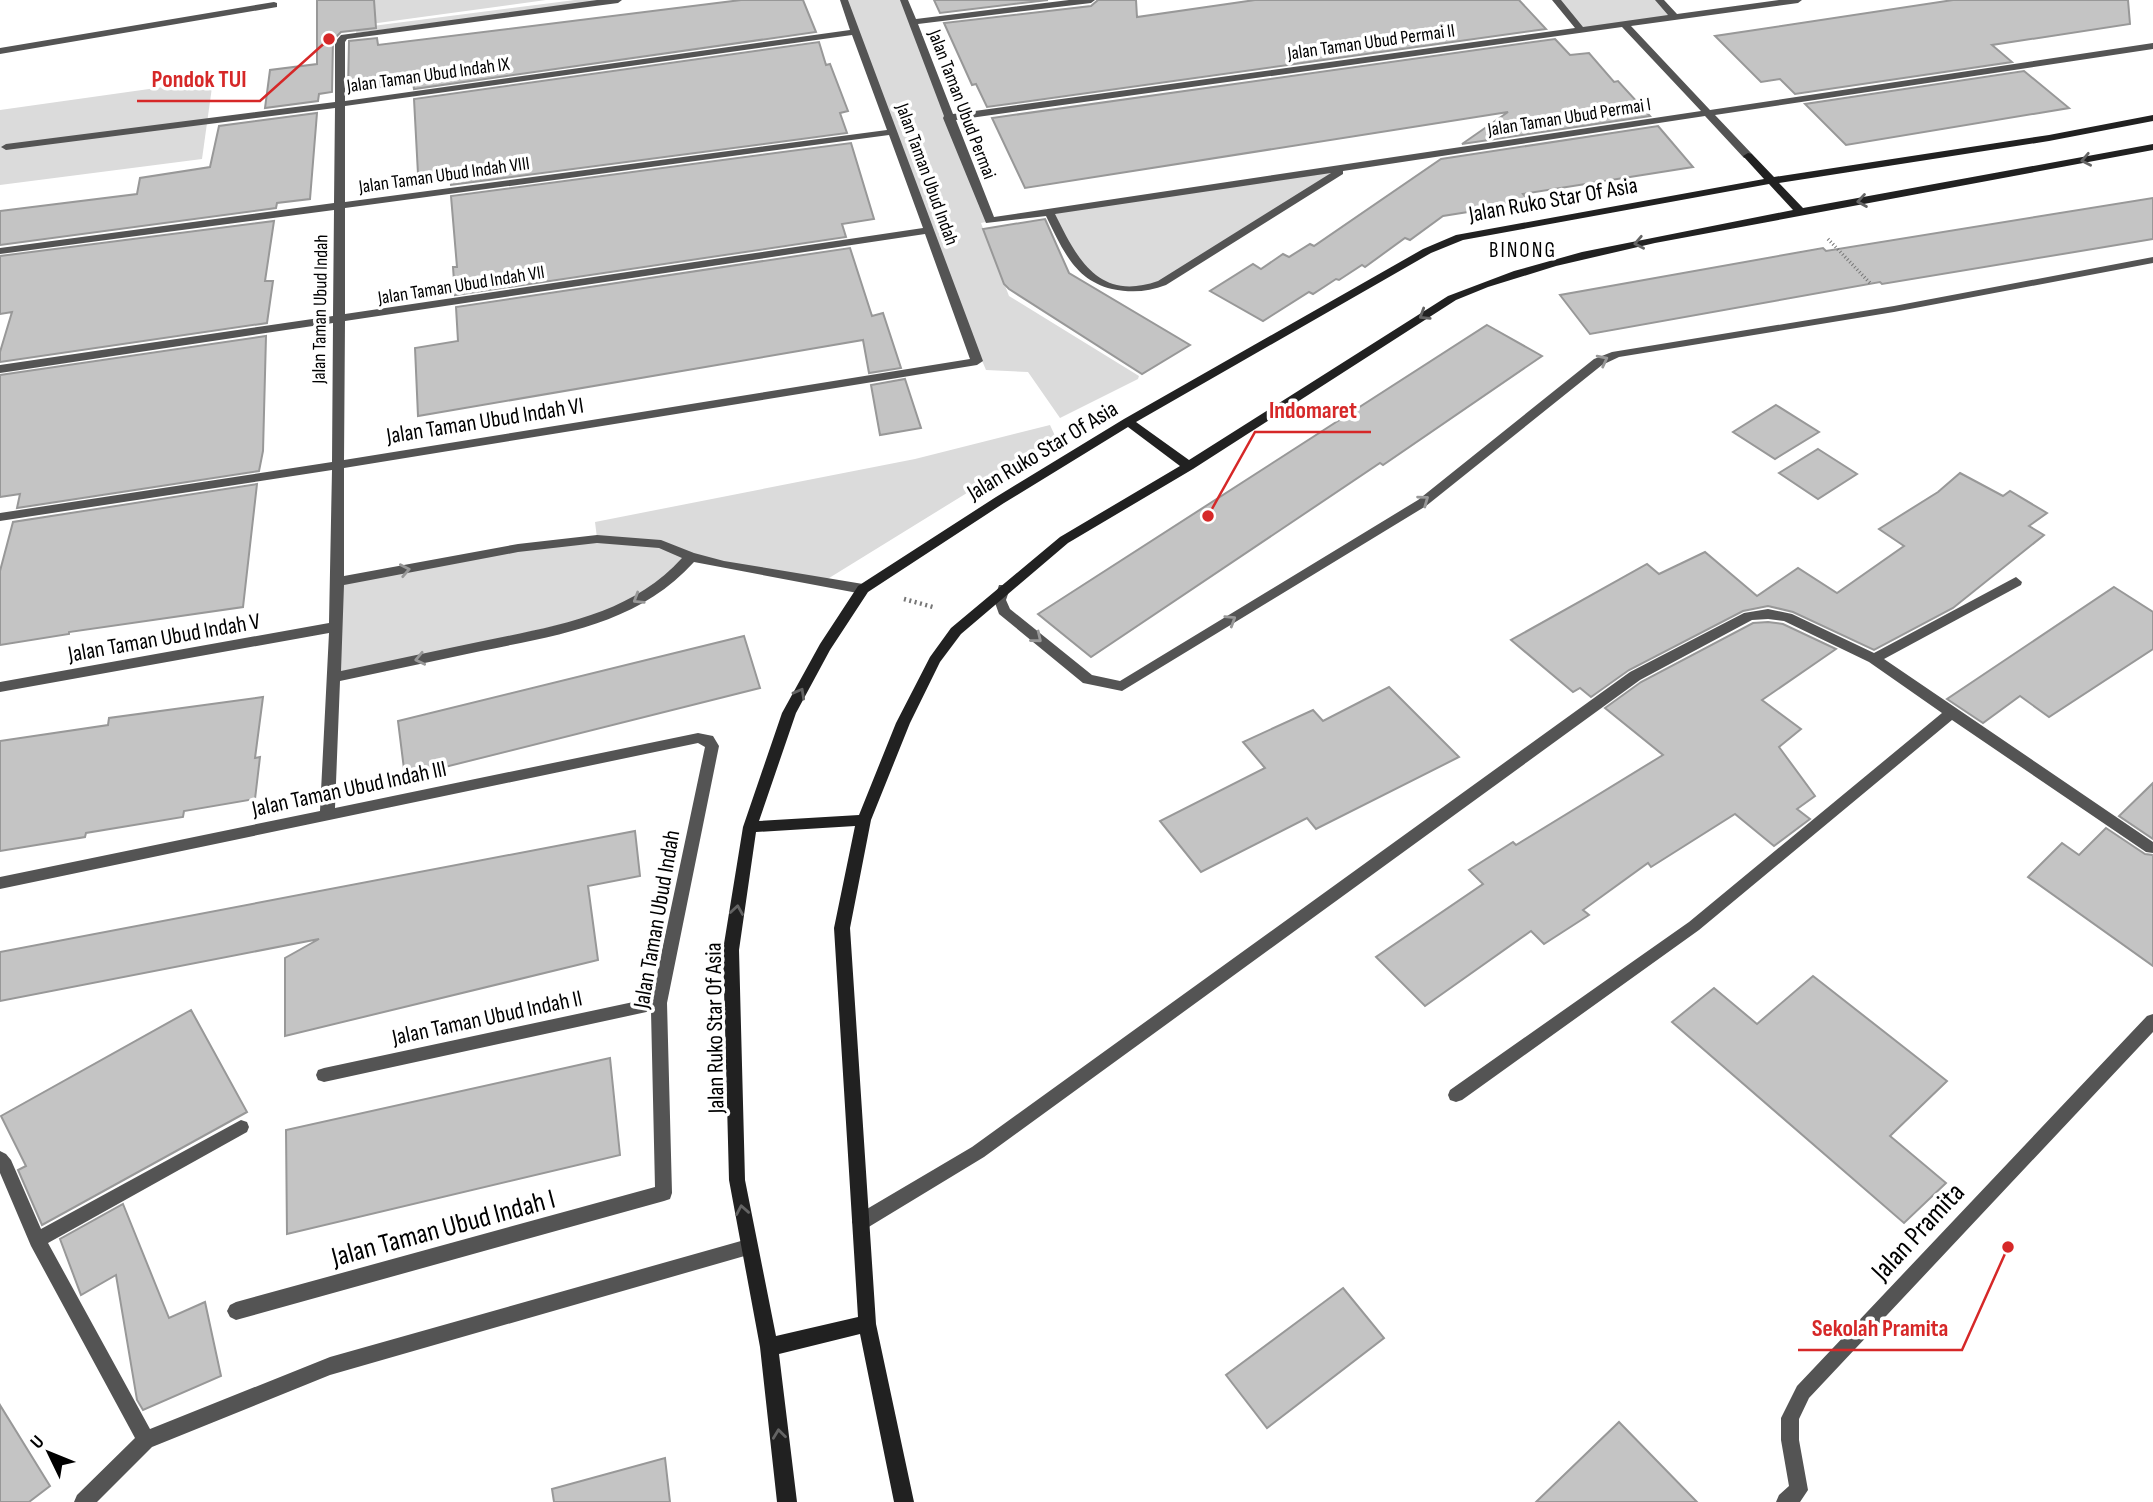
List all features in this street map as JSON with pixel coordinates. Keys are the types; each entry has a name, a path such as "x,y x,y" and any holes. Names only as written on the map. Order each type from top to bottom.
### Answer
{"street":[{"name":"Jalan Taman Ubud Indah","path":"327,816 338,582 340,42 344,37 618,0"},
{"name":"Jalan Taman Ubud Indah","path":"844,0 977,361"},
{"name":"Jalan Taman Ubud Permai","path":"904,0 990,221"},
{"path":"913,22 1091,0"},
{"path":"1556,0 1581,30"},
{"path":"1659,0 1675,17"},
{"name":"Jalan Taman Ubud Permai II","path":"948,118 1798,0"},
{"path":"0,51 274,5"},
{"path":"1624,24 1800,211"},
{"name":"Jalan Taman Ubud Indah IX","path":"6,147 341,104 855,32"},
{"name":"Jalan Taman Ubud Permai I","path":"990,221 2153,46"},
{"name":"Jalan Ruko Star Of Asia","path":"787,1502 769,1347 737,1180 731,950 750,827 789,713 825,647 863,589 1000,500 1128,422 1427,251 1460,237 1771,181 2049,138 2153,118"},
{"name":"Jalan Taman Ubud Indah VIII","path":"0,251 893,132"},
{"path":"904,1502 867,1324 842,928 864,820 903,723 945,644 971,616 1064,540 1189,466 1452,298 1482,284 1602,250 2153,147"},
{"path":"1049,212 1077,265 1087,277 1105,285 1143,289 1161,283 1343,169"},
{"name":"Jalan Taman Ubud Indah VII","path":"0,369 337,321 927,231"},
{"path":"1004,588 1000,600 1004,611 1088,679 1122,686 1422,503 1598,362 1616,354 1894,309 2153,260"},
{"name":"Jalan Taman Ubud Indah VI","path":"0,517 977,361"},
{"path":"1128,422 1189,466"},
{"path":"338,582 518,548 597,539 661,544 691,557 724,565 863,589"},
{"path":"334,677 570,628 620,611 672,578 691,557"},
{"path":"1874,659 2016,582"},
{"path":"861,1222 978,1152 1635,676 1749,616 1768,614 1787,617 1874,659 2151,848"},
{"name":"Jalan Taman Ubud Indah V","path":"0,687 336,627"},
{"path":"1456,1095 1694,926 1951,713"},
{"name":"Jalan Taman Ubud Indah III","path":"0,883 698,738 708,740"},
{"name":"Jalan Taman Ubud Indah","path":"664,1193 659,1003 712,746 708,740"},
{"path":"750,827 864,820"},
{"name":"Jalan Taman Ubud Indah II","path":"324,1075 659,1003"},
{"name":"Jalan Pramita","path":"1786,1502 1798,1490 1790,1440 1790,1418 1803,1392 2153,1021"},
{"path":"37,1240 241,1127"},
{"path":"0,1159 37,1240 146,1440"},
{"name":"Jalan Taman Ubud Indah I","path":"236,1311 664,1193"},
{"path":"84,1502 146,1440 330,1366 748,1247"},
{"path":"769,1347 867,1324"}],"path":[{"path":"1800,211 1894,309"},
{"path":"863,589 971,616"}],"shaded area":[{"path":"334,0 546,0 341,28"},
{"path":"575,0 614,0 356,33 357,28"},
{"path":"844,0 904,0 990,221 981,223 1009,296 1139,376 1138,379 1060,418 1028,372 986,370 927,231"},
{"path":"1556,0 1659,0 1675,17 1581,30"},
{"path":"213,80 202,159 0,185 0,110"},
{"path":"1343,169 1162,283 1124,288 1087,277 1049,212"},
{"path":"1050,425 1056,438 821,583 692,557 620,611 334,677 338,582 597,538 595,522 915,459"}],"building":[{"path":"317,0 374,0 376,28 341,32 333,40 332,92 319,94 318,101 265,108 270,70 317,64"},
{"path":"741,0 803,0 816,32 414,89 413,83 348,91 349,41 377,38 378,45"},
{"path":"934,0 1048,0 940,13"},
{"path":"1098,0 1136,0 1137,17 1255,0 1519,0 1546,29 987,107 976,84 972,85 944,23 1091,6"},
{"path":"1953,0 2128,0 2130,24 1992,45 2012,62 1795,94 1780,79 1761,82 1715,36"},
{"path":"1555,39 1570,55 1589,53 1614,82 1618,81 1650,116 1462,144 1508,112 1025,188 992,118"},
{"path":"819,42 826,65 830,64 848,111 840,113 847,133 451,185 449,170 418,174 414,99"},
{"path":"2024,71 2069,108 1846,145 1805,104"},
{"path":"317,113 310,199 277,203 276,208 0,245 0,211 137,194 140,178 210,167 219,126"},
{"path":"1658,126 1693,167 1523,194 1530,202 1443,216 1410,240 1405,238 1365,267 1362,265 1313,294 1309,292 1263,321 1210,291 1253,264 1261,269 1283,254 1289,257 1310,244 1314,246 1441,159"},
{"path":"851,143 874,219 842,224 846,237 455,295 453,267 457,267 451,196"},
{"path":"2153,198 2153,239 1882,284 1880,282 1590,334 1560,295 1823,248 1826,251"},
{"path":"1045,219 1069,273 1190,345 1142,374 1009,289 1004,284 983,229"},
{"path":"274,221 265,281 273,281 267,323 0,362 0,352 12,312 0,314 0,256"},
{"path":"850,248 872,316 883,313 901,368 869,373 863,340 418,416 415,348 458,341 456,307"},
{"path":"1487,325 1542,356 1383,465 1380,463 1091,657 1038,614"},
{"path":"266,336 263,451 259,471 17,508 20,494 0,497 0,375"},
{"path":"905,379 921,428 880,435 871,385"},
{"path":"1776,405 1819,432 1775,459 1733,432"},
{"path":"1818,449 1857,474 1818,499 1779,473"},
{"path":"1960,473 2003,496 2010,491 2047,513 2029,526 2044,535 1953,608 1874,650 1793,612 1768,606 1743,611 1629,670 1591,697 1580,688 1573,692 1511,640 1647,564 1659,574 1705,552 1757,596 1798,568 1837,593 1904,546 1879,529 1938,492"},
{"path":"257,484 243,607 69,632 0,645 0,571 13,522"},
{"path":"2114,587 2153,612 2153,649 2049,717 2020,696 1983,723 1947,699"},
{"path":"1753,623 1783,624 1836,649 1762,700 1801,729 1779,747 1815,796 1797,809 1810,819 1774,846 1735,814 1651,867 1648,863 1583,910 1589,915 1544,944 1531,931 1425,1006 1376,957 1483,884 1469,870 1513,842 1516,845 1663,755 1605,708 1641,682"},
{"path":"744,636 760,688 405,777 398,721"},
{"path":"1389,687 1459,757 1316,829 1307,818 1201,872 1160,821 1265,768 1243,742 1313,710 1323,721"},
{"path":"263,697 255,758 260,757 255,799 184,811 183,817 86,833 85,837 0,851 0,741 108,725 109,718"},
{"path":"2153,783 2153,839 2119,816"},
{"path":"2106,828 2145,854 2153,855 2153,966 2028,877 2062,843 2079,855"},
{"path":"635,831 640,876 588,886 598,960 285,1036 285,958 319,939 0,1001 0,952"},
{"path":"1813,976 1947,1081 1890,1136 1946,1183 1904,1223 1672,1022 1714,988 1757,1024"},
{"path":"191,1010 247,1112 42,1225 18,1170 26,1166 1,1116"},
{"path":"610,1058 620,1155 287,1234 286,1130"},
{"path":"123,1204 169,1318 205,1302 221,1376 143,1410 137,1400 116,1275 81,1295 60,1239"},
{"path":"1343,1288 1384,1338 1267,1428 1226,1375"},
{"path":"0,1405 50,1486 29,1502 0,1502"},
{"path":"1619,1422 1697,1502 1536,1502"},
{"path":"665,1458 670,1502 554,1502 552,1489"}],"place":[{"name":"Pondok TUI","path":"329,39"},
{"name":"Indomaret","path":"1208,516"},
{"name":"Sekolah Pramita","path":"2008,1247"}],"district":[{"name":"BINONG","path":"1523,250"}]}
